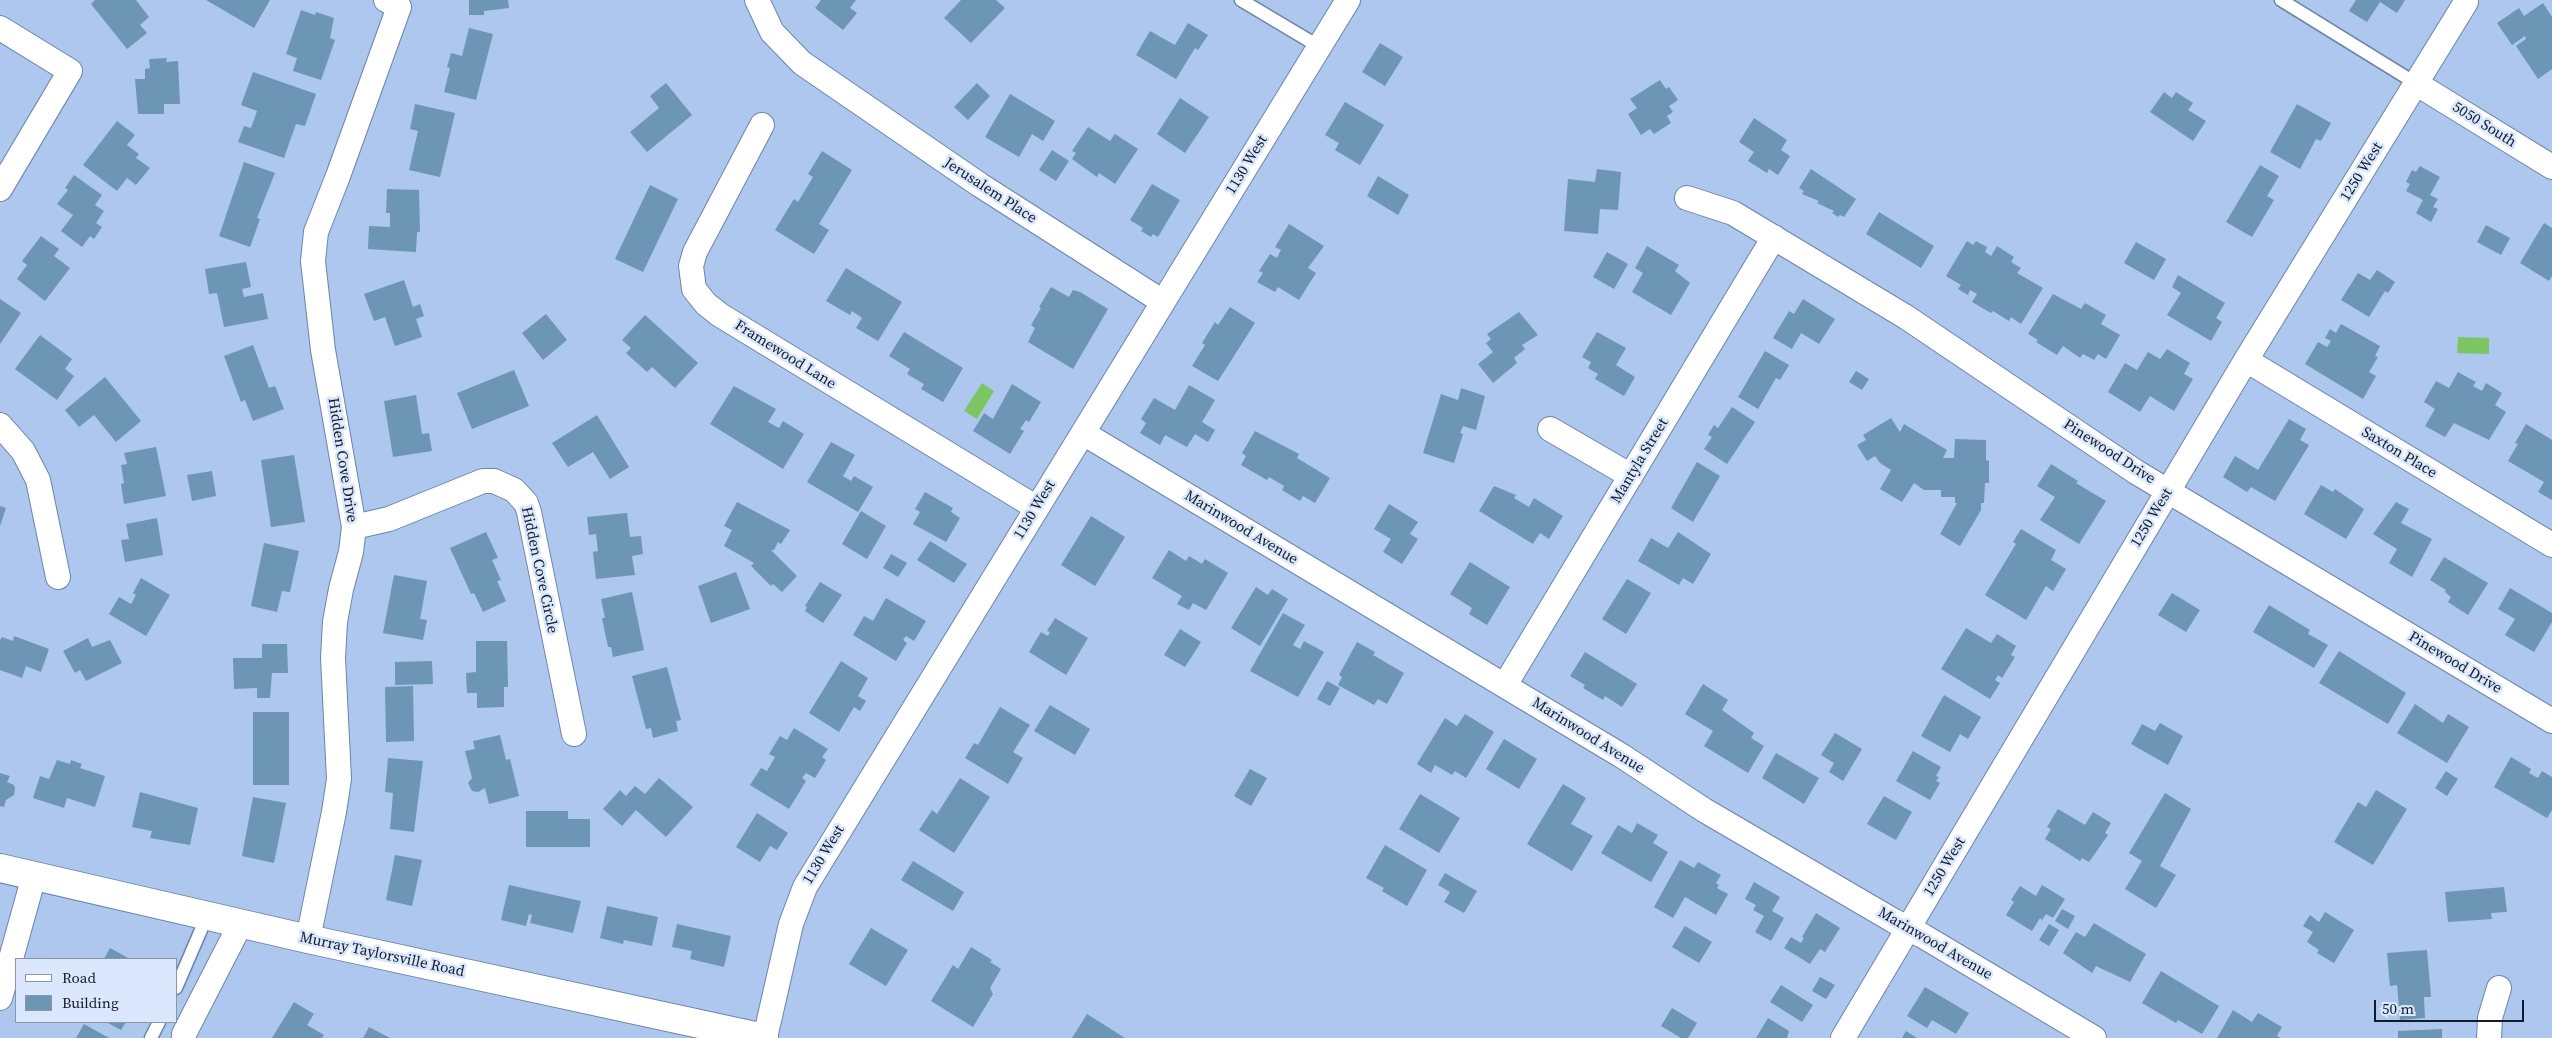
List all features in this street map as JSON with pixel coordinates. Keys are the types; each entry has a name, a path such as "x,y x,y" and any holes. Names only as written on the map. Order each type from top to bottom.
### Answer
{"street":[{"name":"Hidden Cove Drive","path":"308,939 339,779 333,658 335,622 341,589 351,552 354,527 323,350 313,260 316,232 399,8 386,0"},
{"name":"Jerusalem Place","path":"757,0 772,32 781,44 802,63 980,185 1163,302"},
{"name":"1130 West","path":"765,1038 791,924 804,887 1318,46 1348,0"},
{"name":"1250 West","path":"1842,1038 2246,360 2466,2"},
{"path":"0,28 70,70 0,189"},
{"name":"5050 South","path":"2417,84 2552,167"},
{"name":"Framewood Lane","path":"762,126 694,252 691,266 694,289 706,304 720,315 1037,508"},
{"name":"Pinewood Drive","path":"1687,198 1724,209 1774,237 1906,317 2168,491 2552,721"},
{"name":"Mantyla Street","path":"1505,685 1774,237"},
{"name":"Saxton Place","path":"2246,360 2552,545"},
{"path":"0,425 23,450 38,480 58,577"},
{"path":"1550,429 1631,476"},
{"name":"Marinwood Avenue","path":"1083,433 1622,756 1704,810 2094,1038"},
{"name":"Hidden Cove Circle","path":"354,527 389,519 483,481 494,481 514,490 526,503 529,512 574,734"},
{"name":"Murray Taylorsville Road","path":"0,868 308,939 765,1038"},
{"path":"0,998 34,876"},
{"path":"184,1038 184,1034 241,923"},
{"path":"2490,1038 2490,1018 2499,988"}],"lane":[{"path":"1241,0 1318,46"},
{"path":"2281,0 2417,84"},
{"path":"178,984 208,916"},
{"path":"151,1038 158,1023"}],"shaded area":[{"path":"2458,337 2489,338 2489,354 2457,353"},
{"path":"982,383 994,391 977,419 964,411"}],"building":[{"path":"95,0 136,0 149,17 140,25 147,33 127,49 91,4"},
{"path":"206,0 270,0 254,28"},
{"path":"469,0 508,0 509,8 484,11 484,15 469,15"},
{"path":"821,0 856,0 850,8 857,13 843,30 815,8"},
{"path":"961,0 996,0 1005,8 971,43 944,18"},
{"path":"2356,0 2405,0 2397,13 2380,2 2367,22 2349,11"},
{"path":"2543,3 2552,17 2552,69 2538,79 2516,46 2526,39 2525,36 2512,45 2497,23 2519,8 2524,16"},
{"path":"301,10 315,15 316,12 334,18 330,38 335,40 321,80 293,71 297,58 286,54"},
{"path":"1188,23 1208,35 1198,50 1195,48 1176,79 1136,55 1150,31 1175,45"},
{"path":"469,28 493,34 476,100 444,92 450,68 447,67 451,53 462,56"},
{"path":"1380,43 1403,57 1385,86 1362,72"},
{"path":"167,58 166,62 178,61 180,104 164,104 164,114 138,114 135,79 145,79 145,69 150,68 149,59"},
{"path":"253,72 316,94 305,126 296,124 284,158 238,142 244,126 251,128 257,111 241,105"},
{"path":"1660,80 1666,89 1669,87 1678,100 1669,106 1673,112 1667,116 1671,123 1654,134 1650,129 1641,135 1628,114 1637,108 1630,99"},
{"path":"666,83 692,115 647,152 630,132 659,108 650,96"},
{"path":"977,83 990,96 968,120 954,107"},
{"path":"2164,92 2172,98 2176,92 2193,103 2188,110 2206,121 2193,141 2150,112"},
{"path":"1010,94 1055,121 1043,141 1032,134 1019,157 985,137"},
{"path":"1180,98 1209,117 1185,153 1157,134"},
{"path":"1345,102 1384,125 1360,165 1335,150 1339,143 1325,135"},
{"path":"415,104 455,113 440,177 409,170 418,131 410,129"},
{"path":"2297,104 2331,123 2321,141 2316,139 2300,169 2270,152"},
{"path":"1754,118 1787,140 1781,150 1790,156 1778,175 1769,169 1767,173 1748,161 1754,152 1739,142"},
{"path":"117,121 135,135 127,145 139,154 136,158 150,168 136,185 127,178 117,191 83,165"},
{"path":"1088,127 1110,141 1115,134 1138,149 1115,184 1099,173 1097,177 1072,159 1076,153 1072,151"},
{"path":"1052,150 1069,161 1056,181 1039,170"},
{"path":"822,151 852,170 819,224 829,230 814,254 775,230 794,199 798,202 813,177 808,174"},
{"path":"244,162 275,173 257,218 260,219 250,247 219,236"},
{"path":"2260,165 2279,176 2267,196 2274,200 2252,237 2226,222"},
{"path":"2420,166 2440,177 2430,195 2438,199 2433,207 2438,209 2431,222 2416,213 2423,200 2406,191 2410,184 2406,182 2412,170 2416,172"},
{"path":"1597,169 1621,172 1618,210 1600,209 1598,234 1564,231 1568,179 1595,182"},
{"path":"1811,169 1856,199 1844,217 1840,215 1838,217 1832,213 1834,211 1817,203 1819,201 1802,194 1804,191 1799,188"},
{"path":"74,175 102,195 95,205 104,211 96,223 102,227 94,239 90,236 82,247 61,231 73,215 57,204 68,190 65,188"},
{"path":"1378,176 1409,195 1398,215 1367,196"},
{"path":"1152,184 1180,200 1158,237 1153,234 1151,237 1141,231 1143,228 1130,220"},
{"path":"650,185 678,199 643,272 615,259"},
{"path":"387,189 419,190 420,232 417,232 416,252 368,249 369,226 390,227 390,213 386,213"},
{"path":"1879,212 1934,246 1921,268 1866,234"},
{"path":"2544,223 2552,228 2552,276 2549,281 2520,263"},
{"path":"1289,224 1324,246 1308,268 1316,273 1299,300 1278,287 1275,292 1257,282 1263,273 1259,271 1270,254 1277,258 1281,250 1275,247"},
{"path":"2486,225 2510,238 2501,255 2477,242"},
{"path":"41,236 59,249 54,256 70,268 45,301 17,279 27,265 22,261"},
{"path":"1967,241 1973,245 1976,241 1987,247 1985,252 1991,256 1997,246 2014,257 2011,262 2021,268 2017,273 2043,288 2021,324 2011,317 2009,321 1993,311 1991,313 1972,302 1977,294 1970,290 1968,295 1958,289 1961,285 1946,276"},
{"path":"2136,242 2166,259 2154,280 2124,263"},
{"path":"1647,246 1679,265 1675,271 1690,283 1671,315 1632,292 1643,273 1635,268"},
{"path":"1607,252 1628,264 1614,289 1593,277"},
{"path":"246,262 251,287 242,289 244,297 263,293 268,319 224,327 217,293 209,294 205,269"},
{"path":"846,268 902,302 878,341 856,328 862,318 852,311 850,315 826,301"},
{"path":"2377,270 2395,282 2388,293 2385,291 2369,317 2341,300 2358,273 2370,280"},
{"path":"2178,275 2225,303 2216,318 2222,322 2211,341 2167,315 2181,293 2172,287"},
{"path":"404,280 413,307 420,304 424,316 416,319 422,337 395,346 385,317 374,321 364,294"},
{"path":"1051,287 1069,297 1073,290 1080,292 1108,309 1073,369 1028,342 1035,328 1031,325"},
{"path":"2053,294 2081,309 2085,303 2106,315 2101,324 2120,335 2106,359 2098,354 2094,360 2083,354 2080,358 2063,346 2057,355 2036,342 2038,340 2028,334"},
{"path":"0,299 21,313 0,344"},
{"path":"1803,299 1835,319 1819,344 1801,333 1792,349 1773,338 1789,311 1794,314"},
{"path":"1230,307 1255,323 1218,381 1192,366 1205,345 1202,343 1215,322 1218,325"},
{"path":"1519,312 1538,335 1522,345 1525,349 1514,358 1517,363 1493,383 1478,364 1493,352 1486,343 1491,339 1487,334"},
{"path":"546,314 567,340 543,360 522,333"},
{"path":"645,315 698,363 675,388 652,367 647,372 626,353 631,348 622,340"},
{"path":"2341,324 2380,346 2375,356 2378,357 2369,372 2376,376 2363,399 2305,364 2318,342 2327,347 2331,341 2325,338 2330,329 2336,333"},
{"path":"904,332 963,368 943,402 921,389 924,384 907,374 910,369 889,356"},
{"path":"1597,332 1626,348 1616,365 1635,377 1624,396 1595,379 1598,374 1588,368 1591,362 1582,357"},
{"path":"40,335 72,359 65,369 74,376 57,400 15,369"},
{"path":"253,345 269,388 275,386 284,409 253,421 245,400 241,402 224,356"},
{"path":"2167,349 2190,363 2184,374 2193,379 2174,411 2150,396 2140,412 2108,392 2125,363 2137,370 2148,352 2160,359"},
{"path":"1765,351 1789,365 1780,380 1776,378 1758,409 1738,397"},
{"path":"514,370 529,406 472,429 457,393"},
{"path":"1856,371 1869,379 1862,390 1849,382"},
{"path":"2458,372 2476,382 2473,386 2482,391 2486,383 2502,393 2495,405 2506,412 2489,440 2454,423 2445,437 2425,426 2435,409 2424,402 2436,381 2449,388"},
{"path":"105,377 141,421 116,442 94,415 79,427 65,410"},
{"path":"1012,384 1041,402 1029,422 1026,420 1020,429 1024,431 1010,454 973,431 984,413 993,419"},
{"path":"1189,385 1215,400 1202,422 1215,430 1208,442 1195,434 1187,447 1165,435 1160,445 1140,433 1146,423 1141,419 1154,398 1175,410"},
{"path":"734,386 776,409 768,422 779,428 783,421 804,434 783,469 710,424"},
{"path":"1461,388 1485,396 1476,430 1463,426 1460,433 1463,434 1454,463 1423,453 1441,394 1458,400"},
{"path":"416,395 422,434 429,433 432,451 393,457 384,401"},
{"path":"1732,407 1755,422 1727,464 1704,449 1712,437 1708,435 1714,425 1718,428"},
{"path":"597,415 629,467 610,479 593,452 568,467 552,443"},
{"path":"1891,418 1900,432 1904,424 1947,450 1943,458 1954,458 1955,439 1986,440 1986,460 1989,461 1989,483 1985,483 1984,503 1981,503 1981,510 1960,546 1940,534 1957,503 1955,503 1955,497 1941,497 1941,490 1924,490 1914,483 1902,502 1880,489 1891,470 1880,463 1875,456 1867,461 1857,445 1866,440 1863,435"},
{"path":"2289,419 2306,429 2300,440 2309,445 2275,501 2251,487 2247,492 2223,477 2235,456 2258,470"},
{"path":"2526,424 2552,440 2552,500 2538,492 2544,482 2508,461 2518,444 2515,443"},
{"path":"1255,431 1299,454 1297,458 1330,478 1315,503 1303,496 1300,501 1282,490 1284,486 1269,477 1267,480 1241,465 1246,456 1242,453"},
{"path":"831,442 855,455 843,476 851,481 854,476 873,487 858,512 807,482"},
{"path":"156,447 166,496 124,504 121,484 124,483 121,465 127,464 124,453"},
{"path":"294,455 305,522 271,527 261,460"},
{"path":"1697,462 1720,476 1693,522 1671,508"},
{"path":"2051,464 2078,481 2076,483 2106,501 2079,544 2040,520 2055,497 2037,486"},
{"path":"212,471 216,496 192,501 187,475"},
{"path":"2321,485 2333,492 2335,489 2364,509 2346,539 2304,514"},
{"path":"1494,486 1516,495 1514,498 1529,507 1534,498 1563,516 1549,539 1540,533 1533,544 1479,511"},
{"path":"925,492 953,508 951,512 960,518 946,542 913,524 920,512 915,509"},
{"path":"737,502 790,530 781,544 778,542 774,550 771,550 797,576 782,592 773,584 771,586 751,566 754,563 724,546 732,530 724,526"},
{"path":"2396,502 2409,509 2401,523 2432,539 2412,577 2389,563 2397,549 2373,534"},
{"path":"1389,504 1418,522 1410,534 1418,539 1402,564 1383,552 1391,539 1374,529"},
{"path":"0,506 6,508 0,526"},
{"path":"861,511 886,526 867,559 842,544"},
{"path":"627,513 630,537 641,536 643,554 632,556 635,575 596,579 593,552 598,551 596,534 589,535 587,517"},
{"path":"1091,516 1125,537 1095,586 1061,565"},
{"path":"157,518 163,555 125,562 121,540 129,539 126,524"},
{"path":"2021,529 2056,550 2051,560 2066,569 2053,591 2046,586 2026,620 1985,595 2016,544 2013,542"},
{"path":"486,532 498,558 492,560 501,580 497,581 506,601 483,612 474,593 471,594 450,548"},
{"path":"1678,532 1711,554 1693,584 1683,578 1679,585 1638,561 1651,538 1668,548"},
{"path":"930,541 967,564 954,583 917,560"},
{"path":"264,543 299,551 290,592 282,591 277,612 251,606"},
{"path":"1169,550 1186,561 1189,556 1202,564 1205,559 1228,573 1206,610 1193,603 1189,610 1177,604 1182,596 1152,578"},
{"path":"891,554 907,563 898,577 883,568"},
{"path":"2444,557 2488,583 2468,615 2448,602 2451,597 2445,592 2446,590 2430,580"},
{"path":"1470,562 1510,587 1487,625 1469,614 1472,608 1450,594"},
{"path":"736,572 750,609 711,623 698,586"},
{"path":"394,575 427,581 420,619 427,620 423,640 383,633"},
{"path":"141,578 170,595 146,636 109,614 119,597 131,604 136,595 133,593"},
{"path":"1627,579 1651,593 1626,634 1602,619"},
{"path":"820,582 842,595 823,623 805,611 807,607 805,606"},
{"path":"1256,587 1268,595 1272,589 1288,599 1260,646 1231,628"},
{"path":"2510,588 2552,613 2552,622 2534,652 2505,635 2515,619 2498,609"},
{"path":"632,592 644,650 613,657 611,647 608,647 602,618 605,618 601,599"},
{"path":"2172,593 2200,610 2186,632 2158,615"},
{"path":"886,598 926,621 914,641 906,636 903,640 907,643 896,661 853,635 864,616 873,621"},
{"path":"2269,605 2310,630 2308,634 2328,645 2314,668 2253,632"},
{"path":"1283,613 1305,625 1293,645 1300,649 1304,641 1324,652 1298,697 1250,671"},
{"path":"1055,618 1088,638 1066,675 1029,652 1041,632 1048,636 1050,632 1047,631"},
{"path":"1966,628 1991,643 1997,634 2016,646 2011,655 2015,657 2002,678 1998,675 1995,680 2000,683 1990,699 1941,669"},
{"path":"1180,629 1201,642 1185,667 1164,655"},
{"path":"14,636 49,649 41,672 26,666 22,678 0,670 0,640 2,637 13,641"},
{"path":"88,638 92,647 110,640 122,663 86,681 80,670 75,673 63,651"},
{"path":"476,641 507,641 508,687 504,687 504,707 477,708 477,693 467,693 466,673 476,672"},
{"path":"1357,642 1375,652 1373,655 1404,673 1387,704 1378,699 1374,705 1338,685 1342,677 1339,675"},
{"path":"262,644 287,644 288,673 272,673 270,698 257,698 257,688 234,689 233,658 262,658"},
{"path":"2339,651 2406,693 2388,724 2319,683"},
{"path":"1585,652 1637,684 1622,707 1605,696 1603,700 1583,688 1585,685 1570,676"},
{"path":"432,661 433,684 395,685 395,662"},
{"path":"841,661 868,678 858,696 866,701 860,711 854,707 839,732 809,713"},
{"path":"667,667 681,720 676,721 678,731 653,738 651,728 646,729 632,676"},
{"path":"1327,681 1340,688 1330,706 1317,699"},
{"path":"1703,684 1728,700 1722,710 1754,733 1751,738 1764,746 1748,773 1704,746 1713,731 1685,714"},
{"path":"413,686 414,741 386,742 385,687"},
{"path":"1944,695 1981,717 1968,739 1960,734 1950,752 1921,736"},
{"path":"2415,704 2443,723 2448,714 2469,727 2447,763 2397,733"},
{"path":"1050,705 1090,729 1075,755 1034,731"},
{"path":"1000,707 1030,725 1013,752 1023,758 1008,784 965,758 974,743 978,745"},
{"path":"253,712 289,712 289,785 253,785"},
{"path":"1465,714 1494,732 1466,778 1455,771 1452,775 1435,765 1431,773 1417,764 1445,718 1457,726"},
{"path":"2160,723 2183,736 2168,765 2131,744 2142,724 2155,731"},
{"path":"794,728 828,749 822,757 826,760 815,778 806,773 802,778 806,781 789,809 750,785 761,768 767,771 775,757 769,754 780,736 787,740"},
{"path":"1835,733 1862,749 1843,781 1829,772 1834,763 1821,755"},
{"path":"500,735 506,760 510,759 519,796 489,804 485,788 478,792 472,791 468,783 472,778 465,751 475,749 473,741"},
{"path":"1504,739 1537,759 1519,789 1486,769"},
{"path":"1913,751 1941,767 1936,776 1939,777 1936,781 1940,783 1930,800 1896,781"},
{"path":"1776,753 1819,778 1804,804 1762,778"},
{"path":"2511,757 2531,769 2529,773 2538,778 2542,771 2552,777 2552,810 2547,818 2494,787"},
{"path":"388,758 423,761 414,832 390,829 393,793 385,792"},
{"path":"57,760 70,764 71,760 82,764 80,768 105,776 95,807 67,798 64,808 33,798 40,776 49,779"},
{"path":"1250,769 1267,778 1251,806 1234,796"},
{"path":"2446,771 2458,779 2447,796 2435,788"},
{"path":"0,773 10,776 7,782 14,785 15,789 14,795 6,800 4,807 0,806"},
{"path":"659,778 693,807 666,837 636,810 622,826 603,809 620,790 626,796 635,786 645,794"},
{"path":"960,778 990,797 954,853 919,830 932,810 937,814"},
{"path":"1563,784 1586,798 1571,824 1593,836 1572,871 1527,844"},
{"path":"2376,790 2407,809 2373,865 2334,842 2358,802 2366,807"},
{"path":"140,792 198,808 190,845 150,838 152,831 132,827"},
{"path":"2165,793 2191,809 2160,866 2176,875 2156,908 2125,889 2142,861 2129,853"},
{"path":"1420,794 1460,818 1439,853 1399,829"},
{"path":"1884,796 1912,812 1896,840 1867,824"},
{"path":"253,797 286,803 274,863 242,856"},
{"path":"2058,809 2085,825 2093,812 2111,823 2105,833 2108,835 2089,862 2082,858 2080,861 2045,839 2051,829 2047,827"},
{"path":"526,811 568,811 568,819 590,819 590,847 526,847"},
{"path":"757,813 788,833 777,850 770,846 760,862 736,847"},
{"path":"1637,823 1658,835 1653,843 1668,852 1651,882 1601,853 1618,825 1632,833"},
{"path":"1385,845 1427,870 1407,906 1382,891 1384,888 1366,878"},
{"path":"395,855 422,860 412,906 386,900"},
{"path":"1680,860 1694,868 1698,862 1721,875 1716,883 1719,885 1717,888 1728,894 1716,915 1685,897 1673,918 1654,907"},
{"path":"913,861 964,892 953,911 901,880"},
{"path":"1445,873 1477,891 1464,913 1444,902 1450,892 1438,885"},
{"path":"1754,882 1780,897 1772,911 1784,918 1771,941 1755,932 1764,916 1753,910 1756,905 1745,899"},
{"path":"509,885 581,901 573,933 530,923 532,915 529,914 526,926 501,920"},
{"path":"2042,885 2065,899 2053,918 2046,914 2042,920 2040,918 2032,931 2006,915 2014,902 2011,900 2020,886 2036,896"},
{"path":"2504,887 2507,912 2491,913 2492,919 2448,922 2445,892"},
{"path":"607,906 658,917 652,946 624,940 623,944 600,938"},
{"path":"2062,909 2075,916 2068,929 2055,921"},
{"path":"2325,912 2354,930 2334,963 2317,953 2319,950 2307,942 2313,932 2303,926 2310,915 2319,922"},
{"path":"1816,913 1840,928 1825,952 1820,949 1810,964 1784,948 1791,937 1801,943 1804,938 1802,937"},
{"path":"2094,923 2146,954 2130,982 2096,966 2092,973 2063,953 2076,932 2085,937"},
{"path":"677,924 731,936 724,967 690,959 692,951 672,947"},
{"path":"2049,924 2059,930 2049,946 2039,940"},
{"path":"1685,926 1712,942 1699,963 1672,947"},
{"path":"871,928 908,950 886,986 849,964"},
{"path":"971,947 992,960 990,962 1001,969 990,988 993,994 973,1027 931,1001 953,965 958,969"},
{"path":"110,948 128,958 105,958"},
{"path":"2427,950 2431,997 2424,997 2425,1018 2400,1020 2397,985 2390,986 2387,953"},
{"path":"2161,971 2219,1006 2202,1034 2178,1020 2176,1023 2142,1003"},
{"path":"1820,977 1835,985 1826,999 1812,991"},
{"path":"1781,985 1813,1005 1802,1022 1770,1002"},
{"path":"1925,987 1969,1013 1956,1034 1932,1020 1927,1028 1907,1016"},
{"path":"294,1002 314,1014 307,1025 324,1035 322,1038 272,1038"},
{"path":"1672,1008 1697,1023 1688,1038 1681,1038 1661,1026"},
{"path":"2233,1010 2252,1022 2258,1013 2282,1027 2277,1036 2281,1038 2217,1038"},
{"path":"1087,1014 1125,1038 1072,1038"},
{"path":"1768,1018 1789,1031 1787,1038 1756,1038"},
{"path":"108,1023 125,1023 121,1030"},
{"path":"84,1024 109,1038 76,1038"},
{"path":"369,1027 390,1038 363,1038"},
{"path":"2442,1029 2442,1038 2398,1038 2398,1031"},
{"path":"1906,1031 1917,1038 1902,1038"}]}
